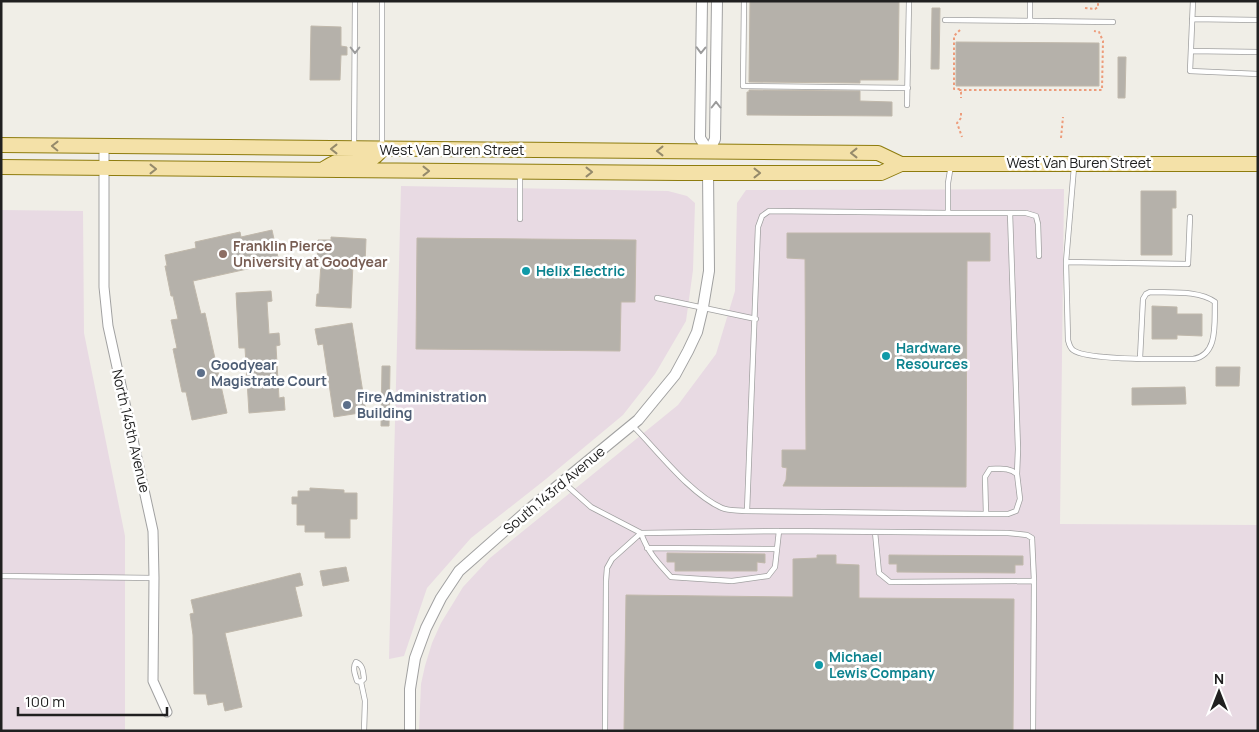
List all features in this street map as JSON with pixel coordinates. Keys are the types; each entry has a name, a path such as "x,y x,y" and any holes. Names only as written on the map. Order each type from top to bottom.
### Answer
{"main road":[{"name":"West Van Buren Street","path":"1,145 878,153 901,164"},
{"path":"321,170 342,160 371,160 376,158 382,149"},
{"path":"708,152 708,173"},
{"name":"West Van Buren Street","path":"1,167 881,173 901,164 1258,164"}],"street":[{"path":"702,1 700,138 708,152 716,139 717,1"},
{"name":"North 145th Avenue","path":"104,147 104,287 108,326 152,531 154,578 153,681 167,712"},
{"name":"South 143rd Avenue","path":"410,731 410,689 415,658 426,628 441,598 459,571 562,482 632,425 652,405 675,375 697,332 703,307 709,253 708,173"}],"lane":[{"path":"354,149 355,1"},
{"path":"382,1 382,149"},
{"path":"744,1 743,86 908,88"},
{"path":"908,105 909,1"},
{"path":"1030,1 1030,21"},
{"path":"1193,1 1190,71 1258,74"},
{"path":"1192,19 1258,20"},
{"path":"946,20 1113,22"},
{"path":"1191,51 1258,52"},
{"path":"1074,163 1066,262 1067,332 1070,346 1073,350 1083,354 1140,358 1200,358 1208,351 1214,337 1215,302 1210,298 1192,295 1150,292 1146,294 1143,299 1140,358"},
{"path":"948,213 948,183 951,164"},
{"path":"520,172 520,219"},
{"path":"747,511 756,319 758,227 762,216 769,211 1026,213 1036,216 1039,256"},
{"path":"632,425 689,484 712,503 724,509 747,511 986,514 1016,512 1020,499 1017,474 1018,440 1010,213"},
{"path":"1066,262 1188,264 1190,217"},
{"path":"657,298 756,319"},
{"path":"986,514 985,477 990,469 1006,469 1017,474"},
{"path":"562,482 591,507 641,533 779,531 1027,534 1032,538 1034,580 1033,731"},
{"path":"641,533 647,548 671,577 732,581 768,576 775,566 779,531"},
{"path":"876,532 879,574 890,582 1034,580"},
{"path":"606,731 607,568 612,559 641,533"},
{"path":"647,548 778,549"},
{"path":"1,576 154,578"},
{"path":"361,682 365,701 364,731"}],"path":[{"path":"1085,8 1098,8 1098,1"},
{"path":"960,30 954,36 954,89 959,90 1102,90 1103,41 1099,32 1094,31"},
{"path":"959,90 961,98"},
{"path":"960,113 961,118 957,124 962,137"},
{"path":"1061,138 1062,117"}],"shaded area":[{"path":"401,186 668,191 687,196 695,203 693,270 686,321 655,374 623,415 471,538 427,588 404,656 389,659"},
{"path":"1064,189 1060,524 1258,525 1258,731 419,731 421,684 432,643 441,623 463,587 490,558 678,405 716,354 735,291 737,203 746,190"},
{"path":"1,210 83,211 84,333 125,536 125,731 1,731"}],"building":[{"path":"750,1 899,1 898,80 860,80 860,83 749,82"},
{"path":"932,8 940,8 939,69 931,69"},
{"path":"311,26 341,27 341,46 347,47 347,55 341,55 340,80 310,80"},
{"path":"956,42 1099,43 1099,86 956,86"},
{"path":"1118,57 1126,57 1125,98 1118,98"},
{"path":"749,90 860,91 860,101 892,102 892,116 747,115 747,92"},
{"path":"1141,191 1176,191 1176,208 1172,208 1172,255 1141,255"},
{"path":"272,230 279,262 193,281 201,314 205,313 227,413 192,420 186,392 182,392 173,349 177,348 171,320 178,319 173,296 171,296 165,266 167,266 165,255 196,248 195,242 240,232 241,237"},
{"name":"Hardware Resources","path":"787,233 990,233 990,261 967,261 966,487 783,486 786,480 787,468 782,467 782,450 806,450 805,259 787,258"},
{"path":"331,237 366,239 365,265 353,264 351,308 316,306 317,294 319,294 321,263 317,263 318,240 331,240"},
{"name":"Helix Electric","path":"417,238 636,240 635,302 621,302 620,351 416,349"},
{"path":"271,291 272,301 267,302 269,334 279,333 280,345 276,346 279,398 284,397 285,410 249,413 245,348 239,348 236,293"},
{"path":"1152,306 1177,307 1177,314 1202,314 1202,336 1177,335 1177,339 1152,339"},
{"path":"352,323 366,412 334,417 323,344 318,345 315,329"},
{"path":"382,366 390,366 389,426 381,426"},
{"path":"1216,367 1240,367 1239,386 1216,386"},
{"path":"1185,387 1186,404 1132,405 1132,388"},
{"path":"310,488 344,490 344,493 357,493 357,519 350,519 350,538 325,538 325,532 305,532 305,525 297,525 297,504 292,504 292,497 298,497 298,491 310,491"},
{"path":"667,553 765,554 765,563 757,562 757,571 675,571 675,562 667,562"},
{"name":"Michael Lewis Company","path":"817,555 836,555 836,564 859,565 859,598 1014,599 1013,731 624,731 626,595 793,597 793,559 817,558"},
{"path":"889,555 1023,556 1023,565 1015,565 1015,573 897,572 897,564 889,564"},
{"path":"346,567 349,581 323,586 320,571"},
{"path":"300,573 303,585 295,587 302,616 225,633 242,707 225,711 223,702 208,705 206,694 194,694 193,635 190,614 194,613 191,600"}],"place":[{"name":"Franklin Pierce University at Goodyear","path":"223,254"},
{"name":"Helix Electric","path":"526,271"},
{"name":"Hardware Resources","path":"886,356"},
{"name":"Goodyear Magistrate Court","path":"201,373"},
{"name":"Fire Administration Building","path":"347,405"},
{"name":"Michael Lewis Company","path":"819,665"}]}
